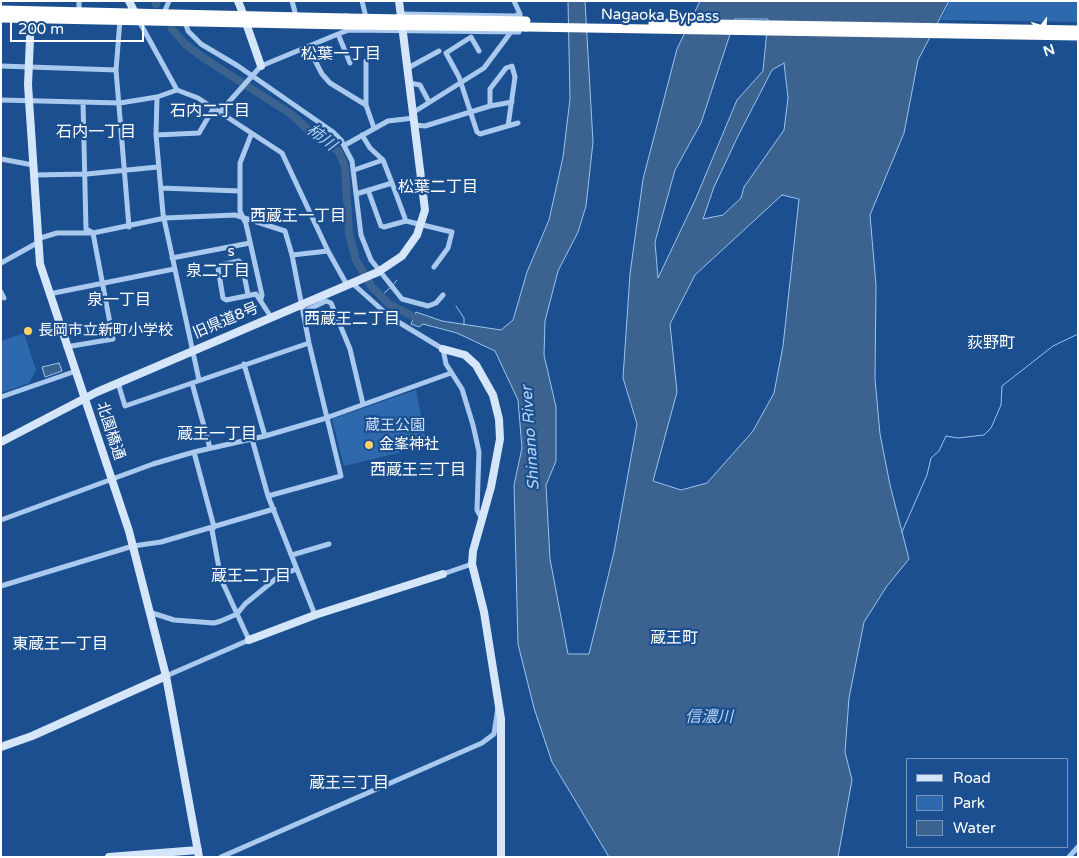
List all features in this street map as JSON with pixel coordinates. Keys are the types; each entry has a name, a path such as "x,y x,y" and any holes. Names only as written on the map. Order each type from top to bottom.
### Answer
{"highway":[{"name":"Nagaoka Bypass","path":"1,10 120,20 164,13 245,20"},
{"name":"Nagaoka Bypass","path":"1,18 31,14 79,12 185,22 245,20 1078,30"},
{"name":"Nagaoka Bypass","path":"540,24 1078,36"}],"street":[{"path":"79,1 79,12"},
{"path":"129,1 176,90"},
{"path":"164,13 170,1"},
{"path":"238,1 261,66"},
{"path":"292,1 295,12"},
{"path":"362,1 365,13"},
{"path":"376,272 402,256 422,226 425,202 399,1"},
{"path":"219,113 249,77 261,66 338,34 349,30 519,32 520,14 514,1"},
{"name":"北園橋通","path":"31,14 29,101 37,241 48,294 76,371 133,546 148,612 166,676 198,853"},
{"path":"401,14 514,16 520,14"},
{"path":"120,20 116,70 129,227"},
{"path":"185,22 188,31 201,44 333,132 345,145 354,170 363,242 376,272 402,299 428,306 436,303 443,295"},
{"path":"345,145 388,120 414,118 429,102 488,65 511,32"},
{"path":"338,34 350,63"},
{"path":"479,51 471,37 447,50 461,83 478,134 518,123"},
{"path":"308,47 322,74 330,83 366,105"},
{"path":"408,68 439,51"},
{"path":"366,61 366,105 374,128"},
{"path":"1,66 116,70"},
{"path":"490,106 490,89 512,66 515,77 508,126"},
{"path":"410,83 420,85 429,102"},
{"path":"1,100 120,103 157,97 176,90 198,98 251,135 276,149 286,158 328,251 352,283 390,317 443,349 460,353 472,360 488,382 498,408 500,439 491,488 473,551 472,564 484,612 502,731 501,857"},
{"path":"157,97 156,135 158,167 165,218 174,269 199,380"},
{"path":"83,102 87,174 86,229 93,233"},
{"path":"414,118 424,126 490,106 512,102"},
{"path":"156,135 200,132 213,109"},
{"path":"251,135 240,163 239,191 242,218 246,224 262,295 261,299 271,317"},
{"path":"362,135 370,148 383,160 406,221"},
{"path":"1,159 33,165"},
{"path":"354,170 383,160"},
{"path":"34,175 87,174 158,167"},
{"path":"356,194 392,183"},
{"path":"161,188 239,191"},
{"path":"368,190 381,226 384,227 406,221 452,232 448,248 434,267"},
{"path":"1,263 37,241 57,233 93,233 165,218 235,215 285,231 292,254 309,343 341,476 268,496"},
{"path":"66,347 112,339 93,233"},
{"path":"172,258 250,243"},
{"path":"292,254 328,251"},
{"name":"s","path":"248,296 242,264 239,261 220,265 218,268 223,298 226,300 248,296 256,294 261,299"},
{"path":"48,294 174,269"},
{"name":"旧県道8号","path":"1,442 118,383 271,317 302,308 376,272"},
{"path":"302,308 326,301 331,303 350,349 363,404"},
{"path":"118,383 125,406 309,343"},
{"path":"443,349 446,364 462,389 476,438 479,460 476,510 482,519"},
{"path":"244,364 265,436"},
{"path":"1,397 76,371"},
{"path":"1,520 111,479 194,452 265,436 328,417 451,373"},
{"path":"192,382 210,448"},
{"path":"252,439 268,496 315,615"},
{"path":"194,452 214,527 212,530 221,579 249,640"},
{"path":"1,586 133,546 161,542 274,509"},
{"path":"292,555 329,544"},
{"path":"1,747 32,736 249,640 315,615 472,564"},
{"path":"148,612 174,620 214,623 237,614 245,604 278,577 296,569"},
{"path":"221,857 482,743 494,734 498,704"},
{"path":"1069,857 1078,847"},
{"path":"109,857 198,853"}],"green space":[{"path":"950,1 1078,1 1078,22 941,20"},
{"path":"24,333 36,370 29,383 1,393 1,341"},
{"name":"蔵王公園","path":"416,390 427,446 344,466 332,419"}],"water":[{"name":"信濃川","path":"568,1 585,1 593,142 586,206 578,232 558,271 545,321 544,355 556,407 556,461 546,485 550,559 568,654 589,654 614,552 637,424 623,378 630,274 643,179 677,49 700,1 949,1 918,60 904,133 870,215 876,285 875,379 880,434 890,485 909,559 887,586 864,622 849,698 845,752 852,780 838,857 609,857 552,762 534,708 518,644 514,485 522,448 518,400 495,351 457,333 423,324 419,327 411,324 416,312 442,321 501,330 513,320 527,272 549,220 563,157 570,99","holes":["735,19 768,19 763,71 737,100 696,198 658,278 655,242 675,170 701,123","784,63 788,98 784,130 744,187 741,198 723,215 703,219 714,187 772,70","782,195 799,199 783,346 774,393 753,431 707,483 681,490 653,481 677,392 670,324 695,275"]},
{"path":"59,363 62,371 45,377 42,367"}],"waterway":[{"name":"柿川","path":"172,29 185,44 205,59 291,114 307,129 328,142 339,152 345,167 349,234 356,260 371,286 389,304 412,316"},
{"path":"393,285 397,280"},
{"path":"381,296 390,288"},
{"path":"456,306 464,318 464,325"},
{"path":"902,532 927,475 931,458 939,451 946,436 958,438 984,435 991,428 1001,405 1002,386 1053,346 1078,334"}],"place":[{"name":"長岡市立新町小学校","path":"28,331"},
{"name":"金峯神社","path":"369,445"}],"district":[{"name":"松葉一丁目","path":"341,55"},
{"name":"石内二丁目","path":"210,112"},
{"name":"石内一丁目","path":"96,133"},
{"name":"松葉二丁目","path":"438,188"},
{"name":"西蔵王一丁目","path":"298,217"},
{"name":"泉二丁目","path":"218,272"},
{"name":"泉一丁目","path":"119,301"},
{"name":"西蔵王二丁目","path":"352,320"},
{"name":"荻野町","path":"991,344"},
{"name":"蔵王一丁目","path":"217,435"},
{"name":"西蔵王三丁目","path":"418,471"},
{"name":"蔵王二丁目","path":"251,577"},
{"name":"蔵王町","path":"674,639"},
{"name":"東蔵王一丁目","path":"60,645"},
{"name":"蔵王三丁目","path":"349,784"}],"water label":[{"name":"Shinano River","path":"531,438"}]}
